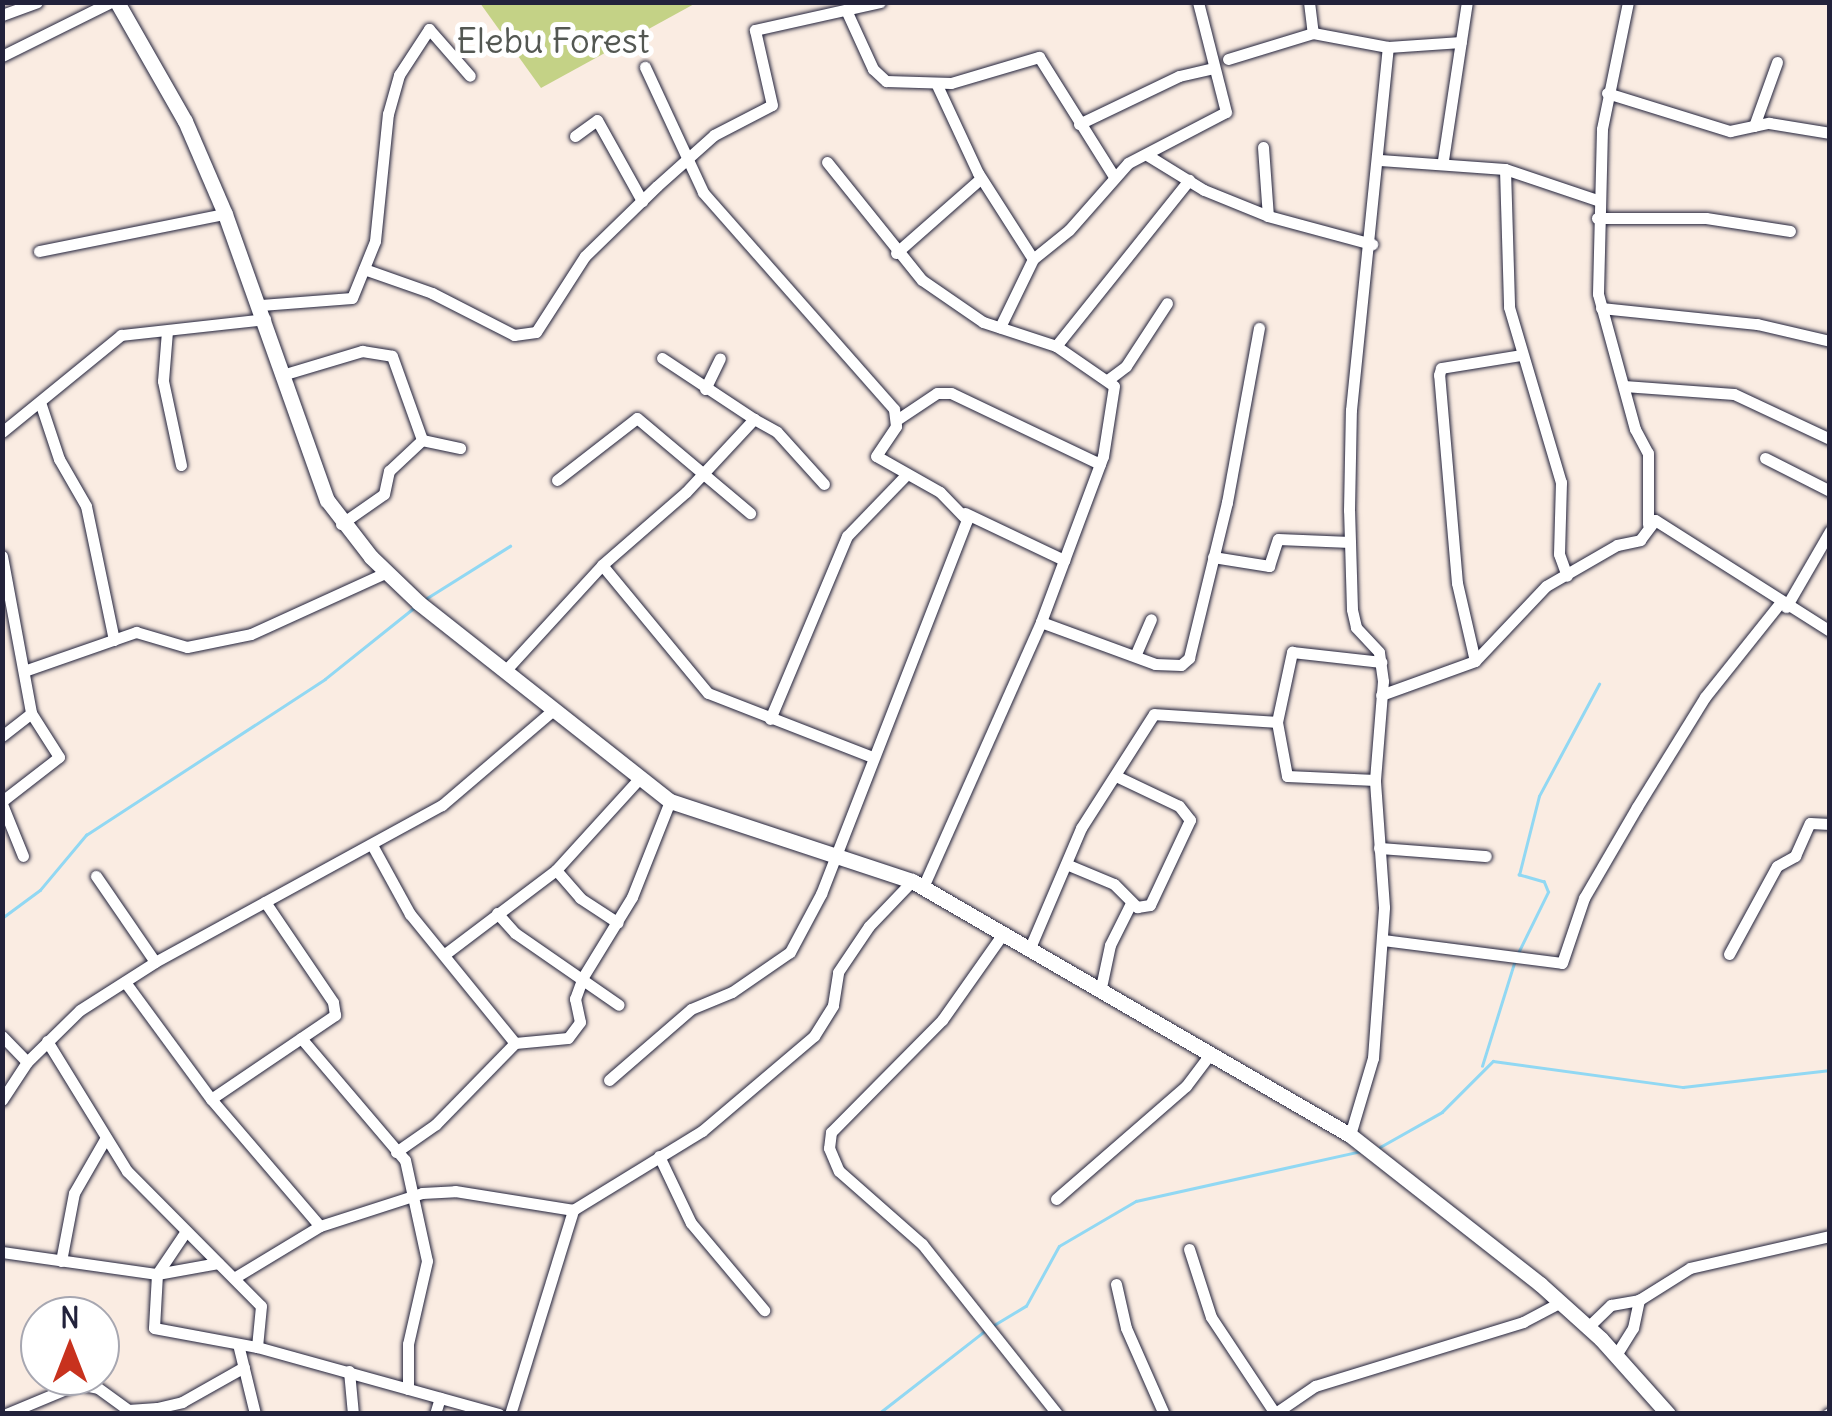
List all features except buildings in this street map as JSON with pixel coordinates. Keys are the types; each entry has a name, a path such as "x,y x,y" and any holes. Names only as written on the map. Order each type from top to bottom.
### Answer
{"main road":[{"path":"114,2 185,121 225,214 263,312 312,468 341,524 386,572 552,711 670,801 745,830 837,852 918,884 1208,1057 1350,1134 1561,1302 1616,1356 1665,1413"}],"street":[{"path":"2,14 37,2"},
{"path":"2,56 114,2"},
{"path":"364,269 526,336 546,322 585,256 685,159 714,135 772,105 756,42 760,25 880,2"},
{"path":"1000,327 1033,259 1070,230 1113,175 1226,112 1198,2"},
{"path":"1309,2 1314,34"},
{"path":"1443,160 1467,2"},
{"path":"1382,695 1475,662 1546,586 1616,545 1640,540 1648,524 1648,453 1601,308 1597,218 1607,93 1628,2"},
{"path":"846,10 873,69 886,81 936,84 1039,57 1113,175"},
{"path":"2,432 41,405 110,340 263,312 344,303 364,269 381,213 388,114 399,75 429,29 470,76"},
{"path":"1228,58 1314,34 1388,47 1460,42"},
{"path":"1350,1134 1373,1058 1382,940 1375,780 1382,662 1356,627 1350,542 1351,410 1372,244 1388,47"},
{"path":"1754,126 1777,62"},
{"path":"645,67 703,192 898,420"},
{"path":"1079,124 1179,76 1213,68"},
{"path":"936,84 981,178 1033,259"},
{"path":"1607,93 1730,132 1754,126 1830,132"},
{"path":"575,136 597,120 642,201"},
{"path":"1262,148 1268,216"},
{"path":"1147,155 1189,180 1268,216 1372,244"},
{"path":"1380,160 1443,160 1505,169 1597,200"},
{"path":"510,1414 573,1210 702,1132 814,1036 833,1005 838,972 869,926 918,884 1041,622 1100,464 1114,386 1109,379 1056,346 1000,327 922,280 896,253 827,162"},
{"path":"1505,169 1506,278 1521,355 1561,482 1560,554 1568,576"},
{"path":"896,253 981,178"},
{"path":"1056,346 1189,180"},
{"path":"39,251 225,214"},
{"path":"1597,218 1706,218 1790,230"},
{"path":"1109,379 1126,366 1167,303"},
{"path":"1601,308 1757,324 1830,341"},
{"path":"1041,622 1169,666 1189,658 1259,328"},
{"path":"166,331 163,380 181,465"},
{"path":"282,374 362,350 392,356 422,440"},
{"path":"1475,662 1456,583 1439,376 1441,368 1521,355"},
{"path":"662,358 777,432 824,484"},
{"path":"705,389 720,358"},
{"path":"1624,386 1734,394 1830,439"},
{"path":"1064,560 965,513 940,492 904,477 876,456 898,420 937,393 951,393 1100,464"},
{"path":"41,405 59,459 86,506 114,640"},
{"path":"556,480 637,418 705,471 750,513"},
{"path":"504,672 602,565 705,471 754,419"},
{"path":"422,440 460,448"},
{"path":"341,524 384,494 389,471 422,440"},
{"path":"1765,458 1830,491"},
{"path":"770,719 846,536 904,477"},
{"path":"609,1080 690,1009 732,992 790,952 837,852 870,756 964,530 965,513"},
{"path":"1648,524 1655,520 1674,530 1783,605 1830,632"},
{"path":"1382,940 1562,963 1584,898 1636,807 1705,698 1783,605 1830,532"},
{"path":"1213,557 1269,566 1278,539 1350,542"},
{"path":"2,556 31,713 59,760 2,802 22,856"},
{"path":"602,565 708,694 870,756"},
{"path":"24,671 114,640 147,633 187,648 251,634 386,572"},
{"path":"1134,656 1151,619"},
{"path":"1375,780 1287,776 1278,758 1277,722 1292,652 1382,662"},
{"path":"2,1100 47,1040 125,982 442,805 552,711"},
{"path":"1029,950 1081,828 1160,712 1277,722"},
{"path":"2,736 31,713"},
{"path":"1066,864 1114,884 1131,904 1150,905 1190,820 1179,806 1118,777"},
{"path":"445,954 556,870 638,780"},
{"path":"396,1152 436,1124 515,1043 568,1038 580,1022 575,999 583,977 618,923 670,801"},
{"path":"1729,954 1777,866 1794,856 1810,823 1830,824"},
{"path":"372,845 410,914 515,1043"},
{"path":"1379,848 1486,856"},
{"path":"556,870 580,898 618,923"},
{"path":"96,876 155,962"},
{"path":"211,1099 334,1015 334,1006 265,902"},
{"path":"1100,992 1110,946 1131,904"},
{"path":"497,913 515,932 619,1005"},
{"path":"1002,934 942,1020 832,1132 829,1148 838,1171 922,1244 998,1334 1056,1414"},
{"path":"125,982 211,1099 320,1226"},
{"path":"2,1036 28,1062"},
{"path":"300,1038 404,1160 409,1198 428,1261 410,1330 408,1389"},
{"path":"47,1040 105,1139 186,1231 262,1306 257,1347"},
{"path":"1056,1198 1186,1086 1208,1057"},
{"path":"62,1260 74,1193 105,1139"},
{"path":"659,1156 691,1223 764,1310"},
{"path":"234,1278 320,1226 409,1198 455,1191 573,1210"},
{"path":"186,1231 157,1274 154,1328 257,1347 499,1414"},
{"path":"1588,1327 1611,1305 1639,1300 1690,1268 1830,1236"},
{"path":"1189,1248 1211,1317 1274,1413 1315,1386 1523,1322 1561,1302"},
{"path":"2,1252 157,1274 218,1263"},
{"path":"1116,1284 1126,1328 1164,1414"},
{"path":"1616,1356 1633,1328 1639,1300"},
{"path":"238,1344 255,1414"},
{"path":"6,1414 33,1408 91,1385 128,1410 156,1408 182,1402 244,1367"},
{"path":"349,1371 353,1414"},
{"path":"435,1414 440,1398"}],"green space":[{"name":"Elebu Forest","path":"480,3 696,3 541,88"}],"waterway":[{"path":"427,598 510,546"},
{"path":"2,918 40,890 86,835 325,679 416,606"},
{"path":"1518,953 1548,892 1544,882 1519,875 1539,796 1599,684"},
{"path":"1482,1066 1515,960"},
{"path":"1380,1147 1442,1112 1493,1061 1683,1087 1830,1070"},
{"path":"994,1325 1026,1306 1059,1246 1136,1201 1362,1151"},
{"path":"878,1414 987,1329"}]}
